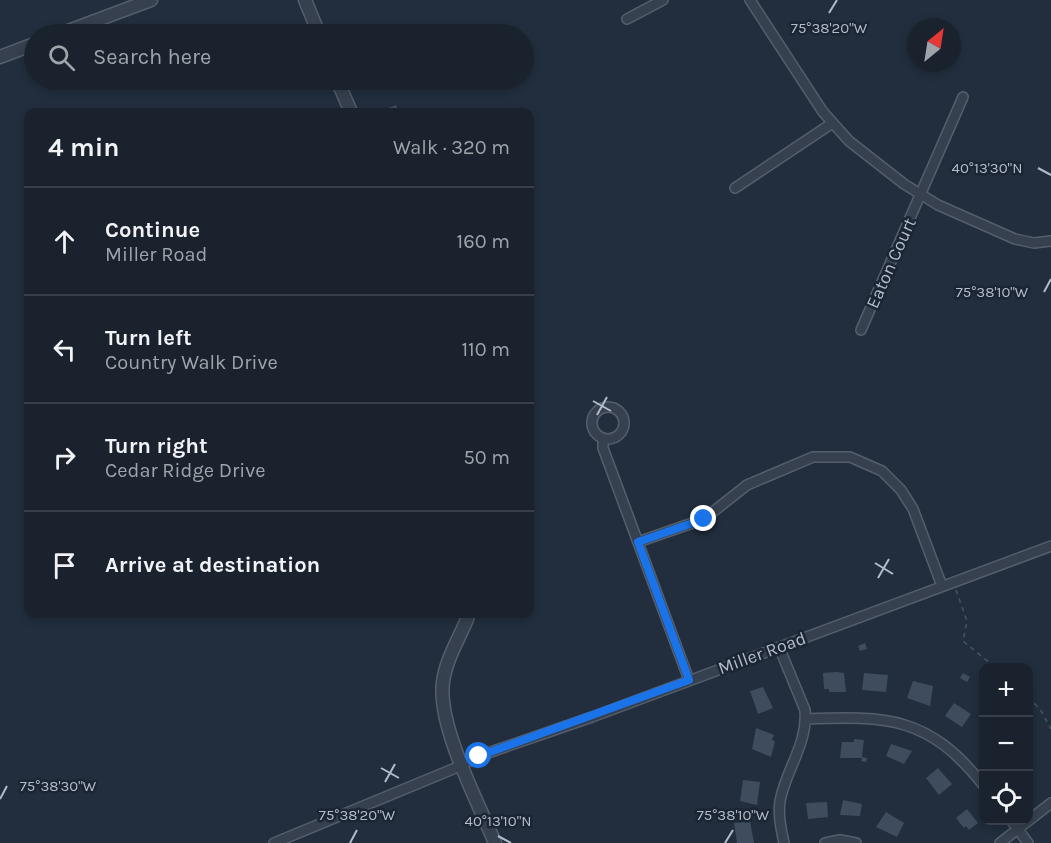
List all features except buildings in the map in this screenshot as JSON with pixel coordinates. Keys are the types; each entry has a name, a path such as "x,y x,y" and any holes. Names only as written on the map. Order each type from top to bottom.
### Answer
{"street":[{"path":"87,24 152,0"},
{"path":"305,0 315,24"},
{"path":"627,19 663,0"},
{"path":"750,0 831,124 858,148 920,195 1015,239 1034,243 1051,241"},
{"path":"0,57 24,48"},
{"path":"341,90 349,108"},
{"name":"Eaton Court","path":"861,330 963,97"},
{"path":"735,188 831,124"},
{"path":"603,439 603,448 689,680"},
{"path":"638,542 704,519 715,513 747,485 813,458 850,457 882,471 901,490 913,509 942,586"},
{"name":"Miller Road","path":"274,843 479,756 1051,546"},
{"path":"467,618 447,667 442,694 449,730 495,843"},
{"path":"779,647 805,710 806,719 802,740 780,802 779,821 784,843"},
{"path":"806,719 873,717 909,726 947,748 979,781"},
{"path":"1000,843 1051,803"},
{"path":"1014,825 1028,843"},
{"path":"825,843 840,840 856,843"}],"path":[{"path":"955,586 967,621 963,641 990,663"},
{"path":"1033,701 1051,729"}],"route":[{"path":"479,756 689,680 638,542 704,519"}]}
